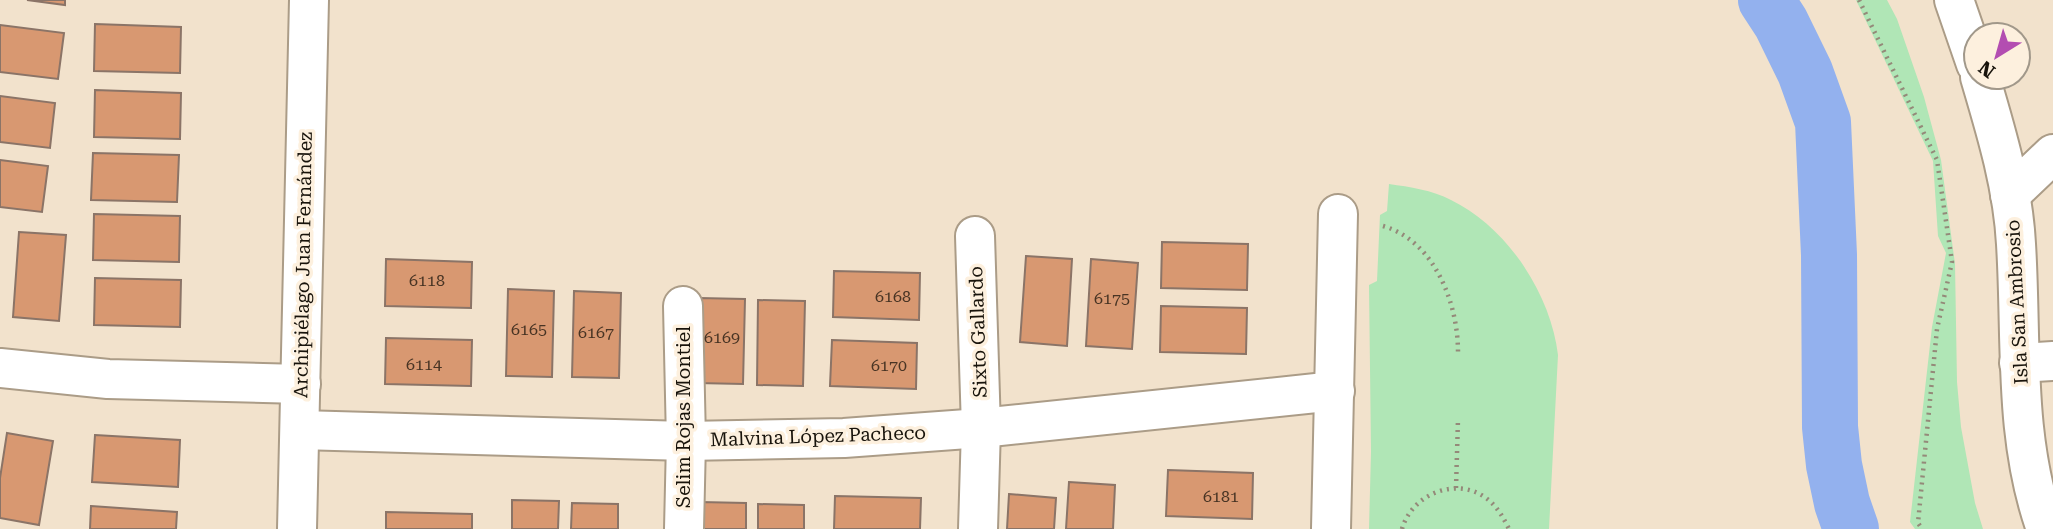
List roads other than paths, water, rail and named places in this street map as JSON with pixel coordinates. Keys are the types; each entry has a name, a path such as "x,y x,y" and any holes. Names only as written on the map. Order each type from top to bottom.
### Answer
{"street":[{"name":"Archipiélago Juan Fernández","path":"298,529 309,0"},
{"path":"1954,0 1962,23"},
{"name":"Isla San Ambrosio","path":"1984,91 2010,195 2036,362 2023,427 2029,467 2046,529"},
{"path":"2010,195 2053,154"},
{"path":"1331,529 1338,214"},
{"name":"Sixto Gallardo","path":"975,236 981,428 978,529"},
{"name":"Selim Rojas Montiel","path":"683,306 686,441 684,529"},
{"path":"0,368 108,379 301,384"},
{"name":"Malvina López Pacheco","path":"300,430 686,441 844,438 981,428 1335,391"}],"waterway":[{"path":"1766,0 1781,23 1805,72 1823,122 1829,255 1830,427 1834,465 1851,529"}]}
